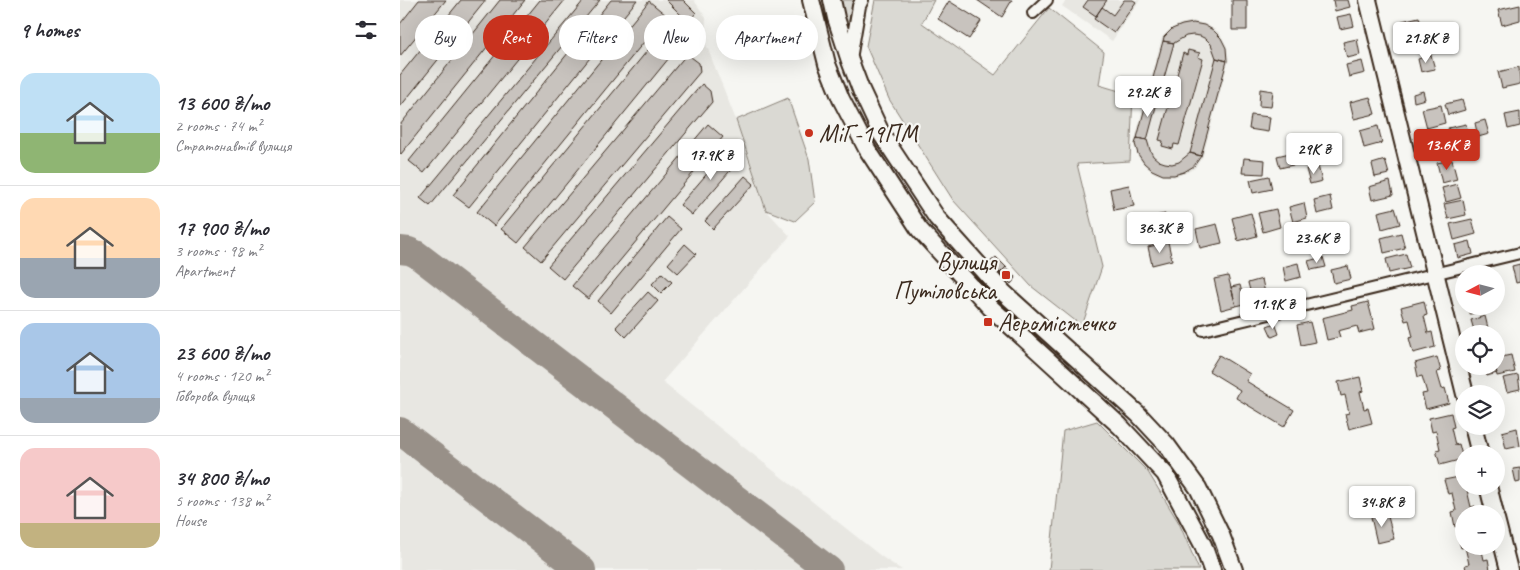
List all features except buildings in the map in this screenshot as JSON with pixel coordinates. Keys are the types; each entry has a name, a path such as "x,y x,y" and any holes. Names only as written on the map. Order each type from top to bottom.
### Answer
{"main road":[{"path":"811,0 827,64 842,99 867,149 919,229 990,307 1120,426 1165,474 1203,545 1212,570"},
{"path":"832,0 850,61 882,135 937,218 996,285 1070,350 1138,414 1166,444 1198,488 1234,570"},
{"path":"1367,0 1463,385"},
{"path":"827,64 837,69 850,61"},
{"path":"842,99 844,90 852,86 861,90"},
{"path":"1024,340 1039,323"},
{"path":"1060,372 1070,350"},
{"path":"1505,554 1509,570"}],"street":[{"path":"850,61 859,6 862,0"},
{"path":"1033,13 1047,0"},
{"path":"1204,330 1520,253"}],"shaded area":[{"path":"400,0 694,0 704,15 644,15 644,60 706,60 706,45 736,120 766,210 790,236 662,382 882,557 902,570 400,570"},
{"path":"839,0 859,0 850,36"},
{"path":"875,0 934,0 922,23 995,75 1049,8 1104,52 1099,85 1133,95 1130,161 1077,164 1102,267 1082,326 1031,286 953,200 889,99 866,46"},
{"path":"1066,0 1140,0 1112,41 1062,6"},
{"path":"1193,21 1205,24 1219,32 1227,46 1229,59 1203,156 1195,168 1186,173 1174,177 1156,174 1144,165 1138,157 1134,144 1137,131 1162,37 1179,24"},
{"path":"788,98 809,159 815,202 795,221 766,210 736,120"},
{"path":"1097,421 1148,472 1179,523 1199,570 1049,570 1063,431"}],"taxiway":[{"path":"400,250 416,254 829,570"},
{"path":"400,431 582,570"}],"place":[{"name":"МіГ-19ПМ","path":"809,133"},
{"name":"Вулиця Путіловська","path":"1006,275"},
{"name":"Аеромістечко","path":"988,322"}]}
